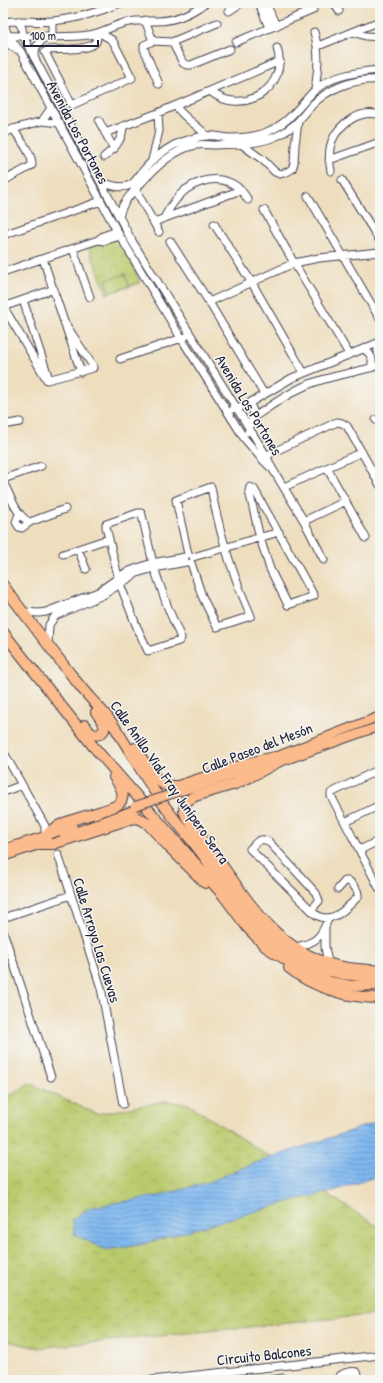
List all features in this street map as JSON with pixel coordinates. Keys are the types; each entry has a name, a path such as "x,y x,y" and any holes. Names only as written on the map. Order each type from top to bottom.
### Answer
{"highway":[{"name":"Calle Anillo Vial Fray Junípero Serra","path":"3,585 80,687 111,722 156,794 243,910 270,940 295,957 336,974 380,976"},
{"name":"Calle Anillo Vial Fray Junípero Serra","path":"3,632 93,746 223,895 247,927 266,946 299,968 330,982 352,986 380,985"},
{"path":"40,679 50,682 91,733 95,735 100,734 105,729 102,721 80,687"},
{"path":"111,722 123,732 159,779 172,792"},
{"path":"93,746 120,786 123,794 122,801 111,808 59,825 50,831 48,837 53,844 130,818 143,819 241,918"},
{"path":"172,792 178,786 248,763 276,760"},
{"path":"172,792 165,790 164,794 166,803 170,806 177,805 195,796 250,777 276,760"},
{"path":"185,802 184,810 186,816 258,915 280,937 312,957 328,963 355,969 380,970"},
{"path":"184,830 224,868"},
{"path":"266,946 280,961 301,978 329,989 369,998 380,998"}],"main road":[{"name":"Calle Paseo del Mesón","path":"276,760 380,716"},
{"name":"Calle Paseo del Mesón","path":"276,760 380,726"},
{"path":"3,849 48,837 136,808 172,792"},
{"path":"3,857 48,837"}],"street":[{"path":"4,20 52,22 87,14 120,3"},
{"path":"6,36 82,36 99,33 128,22 145,20 161,21 182,17 205,3"},
{"path":"229,11 241,3"},
{"path":"259,3 273,27"},
{"path":"266,3 273,27"},
{"path":"334,3 339,11"},
{"path":"236,42 313,10"},
{"name":"Avenida Los Portones","path":"4,20 6,36 21,52 125,245 244,438 263,456"},
{"path":"145,20 153,41"},
{"name":"Avenida Los Portones","path":"18,21 22,28 23,36 132,241 249,429 263,456 284,487 304,521 324,560"},
{"path":"318,46 380,21"},
{"path":"34,57 38,43 49,36 52,22"},
{"path":"159,84 144,49 144,45 153,41 172,42 217,23"},
{"path":"314,32 318,46 318,64 315,90"},
{"path":"353,32 366,36 380,37"},
{"path":"99,33 112,40 132,78 72,105 45,52 48,50 90,47 96,42 99,33"},
{"path":"3,41 21,52"},
{"path":"172,42 184,63 187,65 191,65 230,49"},
{"path":"210,91 218,98 237,102 252,99 268,89 277,76 280,61 277,48"},
{"path":"105,133 176,106 280,61"},
{"path":"100,180 112,186 134,187 157,167 180,151 196,145 259,135 270,131 280,126 293,116 315,90 341,76 380,70"},
{"path":"152,160 180,142 207,136 240,144 261,142 284,132 298,122 313,105 332,90 350,82 380,80"},
{"path":"302,105 308,110"},
{"path":"176,106 186,118 201,129 207,136"},
{"path":"42,121 51,108"},
{"path":"119,217 121,208 125,201 152,160 159,131 158,113"},
{"path":"331,171 329,160 332,141 338,130 346,122 356,116 366,114 380,115"},
{"path":"3,134 13,129 42,121 60,123"},
{"path":"99,121 114,149"},
{"path":"240,144 263,160 275,172 280,174 287,172 292,169 294,163 298,122"},
{"path":"104,157 114,149 123,134 123,126"},
{"path":"3,182 12,175 27,169 32,165 30,155 13,129"},
{"path":"329,160 380,142"},
{"path":"164,218 174,201 182,193 193,184 208,179 222,180 237,186 248,200"},
{"path":"342,180 380,241"},
{"path":"134,187 159,232"},
{"path":"154,222 241,190"},
{"path":"308,196 380,319"},
{"path":"3,235 101,201"},
{"path":"264,210 349,354"},
{"path":"214,224 252,283 304,373"},
{"path":"3,272 98,240 103,236 118,233"},
{"path":"125,245 132,241"},
{"path":"170,242 209,302 264,394"},
{"path":"73,249 90,297"},
{"path":"209,302 294,263 319,258 380,252"},
{"path":"43,259 81,372"},
{"path":"54,289 3,306 45,379 49,380 93,368 64,322"},
{"path":"23,300 49,380"},
{"path":"120,359 181,338 190,333"},
{"path":"228,412 246,405 292,378 380,342"},
{"path":"380,342 378,349 380,358"},
{"path":"364,349 372,357 373,363 371,368"},
{"path":"254,417 289,394 321,380 380,365"},
{"path":"292,378 293,385 297,390"},
{"path":"283,383 288,388 289,394"},
{"path":"244,438 254,417 253,411 246,405"},
{"path":"3,425 20,422"},
{"path":"263,456 337,422 342,422 347,426 380,485"},
{"path":"284,487 362,452"},
{"path":"41,466 4,481 20,514 24,519 30,522 65,509"},
{"path":"327,468 366,538"},
{"path":"211,487 216,518 224,548 237,584 251,616 217,627 202,596 189,559 176,500 211,487"},
{"path":"250,487 254,489 279,532 314,596 288,605 270,569 260,538 249,491 250,487"},
{"path":"304,521 346,501"},
{"path":"141,513 153,565 168,608 181,638 179,641 148,651 119,581 108,539 106,524 141,513"},
{"path":"23,612 46,612 78,603 100,596 119,581 126,573 153,565 189,559 279,532"},
{"path":"62,554 108,539"},
{"path":"78,549 86,569"},
{"path":"48,644 48,629 51,620 78,603"},
{"path":"46,612 51,620"},
{"path":"3,751 44,826 48,837"},
{"path":"379,888 377,876 360,850 331,794 380,769"},
{"path":"3,792 22,785"},
{"path":"345,822 380,805"},
{"path":"311,910 319,902 316,893 268,841 263,839 260,840 250,849 311,910 320,917 328,919 336,916 358,897 356,889 349,881 345,881 338,889"},
{"path":"360,850 380,840"},
{"name":"Calle Arroyo Las Cuevas","path":"58,854 101,988 123,1104"},
{"path":"3,918 71,895"},
{"path":"296,947 309,945 313,942 325,927 328,919"},
{"path":"325,927 325,947 328,963"},
{"path":"3,931 51,1077"},
{"name":"Circuito Balcones","path":"152,1380 194,1378 344,1358 380,1355"},
{"path":"344,1358 345,1375 357,1372 360,1380"},
{"path":"270,1368 271,1380 283,1378 286,1380"}],"green space":[{"path":"121,236 140,283 107,294 88,246"},
{"path":"125,274 129,286 110,293 106,280"},
{"path":"29,1083 97,1114 166,1101 188,1104 380,1228 380,1314 38,1348 3,1340 3,1098 15,1093"}],"water":[{"path":"380,1121 380,1175 334,1191 291,1201 139,1245 105,1250 74,1234 73,1219 91,1207 158,1196 209,1182 252,1164"}]}
